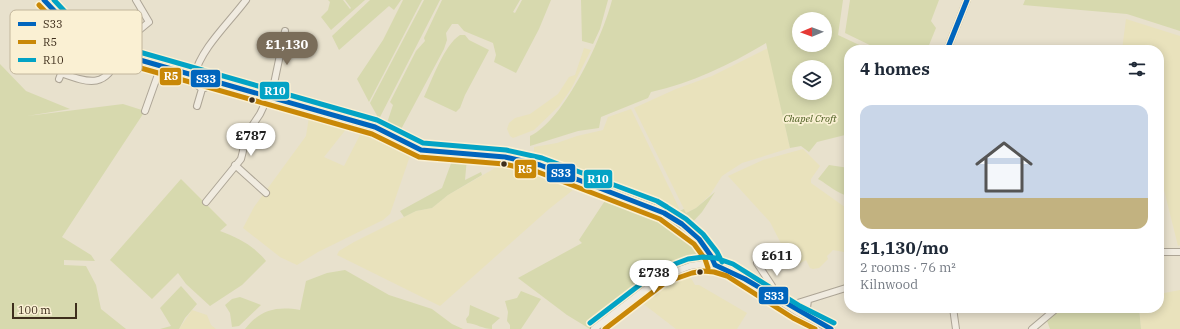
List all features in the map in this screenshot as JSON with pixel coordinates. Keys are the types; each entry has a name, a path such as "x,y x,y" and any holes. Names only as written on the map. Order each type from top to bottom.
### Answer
{"street":[{"path":"44,0 54,10"},
{"path":"136,0 142,10"},
{"path":"202,89 197,86 196,77 198,64 246,0"},
{"path":"949,45 967,0"},
{"path":"142,10 149,22 142,28"},
{"path":"206,202 243,155 244,138 270,98 285,31"},
{"path":"142,61 209,81 375,127 421,150 505,157 540,165 655,208 675,220 700,241 713,256 715,265"},
{"path":"145,111 162,66"},
{"path":"61,74 60,76 89,82 102,79 107,74"},
{"path":"197,106 202,89 207,87 209,81"},
{"path":"235,165 266,193"},
{"path":"1164,252 1180,252"},
{"path":"757,263 772,286 770,294"},
{"path":"594,329 663,276 690,266 715,265 730,270 788,306 831,329"},
{"path":"788,306 844,289"},
{"path":"806,316 808,300"},
{"path":"954,313 956,329"},
{"path":"1032,329 1051,313"}],"shaded area":[{"path":"1126,19 1180,36 1180,245 1178,246 1164,190 1164,45 1123,45"},
{"path":"584,48 591,50 571,89 559,106 534,130 513,138 510,136 507,129 509,123 515,118 530,114 558,94 569,77 575,75"},
{"path":"768,48 790,148 742,163 722,176 710,195 696,208 686,213 634,108 676,89 712,76"},
{"path":"631,109 680,210 674,213 652,200 540,161 534,156 534,147 557,143 577,136 603,130 608,117"},
{"path":"309,117 347,128 324,157 344,166 362,131 411,153 390,214 383,220 318,252 297,265 280,257 243,228 254,207 306,136"},
{"path":"803,149 820,166 811,179 811,183 844,206 844,252 833,250 827,256 828,259 819,268 810,268 806,260 795,266 792,265 770,222 728,176 763,160"},
{"path":"504,163 532,172 539,168 578,186 549,209 440,306 337,255 339,251 354,242 416,211 432,208 448,195"},
{"path":"688,273 695,285 699,285 747,313 737,329 676,329 637,299 651,290"},
{"path":"1180,290 1180,329 1141,329 1139,313 1164,313 1164,293"},
{"path":"192,310 207,315 211,325 216,329 179,329"}],"green space":[{"path":"328,0 343,0 350,9 351,8 345,0 365,0 331,30 321,17 328,10 330,2"},
{"path":"370,0 401,0 394,10 389,6 339,50 332,36"},
{"path":"403,0 422,0 369,102 357,79 383,40"},
{"path":"424,0 440,0 379,119 370,103"},
{"path":"442,0 520,0 513,12 515,13 522,0 551,0 539,29 516,73 494,62 496,55 493,43 464,31 458,24 452,24 446,33 447,40 444,49 398,135 385,129 393,105 390,102 416,51 425,41 424,38"},
{"path":"581,0 608,0 600,29 593,44 582,41"},
{"name":"Chapel Croft","path":"612,0 843,0 838,35 859,45 844,45 844,135 817,142 809,152 801,146 790,148 766,43 711,72 681,84 651,92 648,98 601,117 599,128 578,131 530,146 530,136 543,127 569,96 591,55"},
{"path":"850,0 939,0 931,21 936,28 929,45 870,45 845,33"},
{"path":"1025,0 1180,0 1180,31 1127,14 1023,5"},
{"path":"460,35 465,35 469,40 489,50 465,95 460,108 456,112 424,97 444,55 454,40"},
{"path":"0,64 26,91 70,109 27,116 123,104 145,111 62,237 91,255 95,261 64,260 64,265 86,266 96,285 101,309 126,329 0,329"},
{"path":"453,158 467,158 465,180 481,172 482,175 448,195 432,208 416,211 404,217 400,211 442,188"},
{"path":"829,165 844,167 844,194 837,191 818,179"},
{"path":"181,179 227,225 220,231 246,243 266,261 242,285 210,306 186,284 178,273 152,299 110,260"},
{"path":"715,192 702,212 690,225 674,213 684,209 686,213 696,208"},
{"path":"608,196 653,210 667,217 706,252 710,262 691,262 659,272 592,329 590,329 567,315 518,278 582,243 579,240"},
{"path":"345,270 389,295 432,309 452,324 463,329 245,329 257,317 269,311 276,309 300,310 306,281 327,273"},
{"path":"181,286 197,304 185,318 179,329 160,329 171,326 160,308"},
{"path":"521,291 541,299 521,329 510,329 510,325 507,321 508,312 505,301 517,298"},
{"path":"240,297 261,305 239,326 232,327 230,313 225,305 232,299"},
{"path":"470,305 500,318 492,325 492,329 467,323 466,319 469,315"},
{"path":"1056,313 1139,313 1141,329 1050,329 1047,321"}],"transit line":[{"name":"S33","path":"44,0 54,10"},
{"name":"R10","path":"54,0 63,10"},
{"name":"S33","path":"949,45 967,0"},
{"name":"R5","path":"39,5 44,10"},
{"name":"R10","path":"142,53 377,120 423,143 506,150 542,158 657,201 686,219 703,234 717,252 722,262"},
{"name":"S33","path":"142,61 375,127 421,150 505,157 540,165 664,213 682,224 699,239 711,256 715,265"},
{"name":"R5","path":"142,68 372,134 419,157 504,164 538,172 660,219 694,244 705,259 708,268"},
{"name":"R10","path":"590,323 659,270 688,259 703,257 716,258 733,264 800,306 834,323"},
{"name":"S33","path":"715,265 745,279 831,329"},
{"name":"R5","path":"605,329 666,282 692,273 703,271 714,272 727,276 793,318 815,329"}]}
